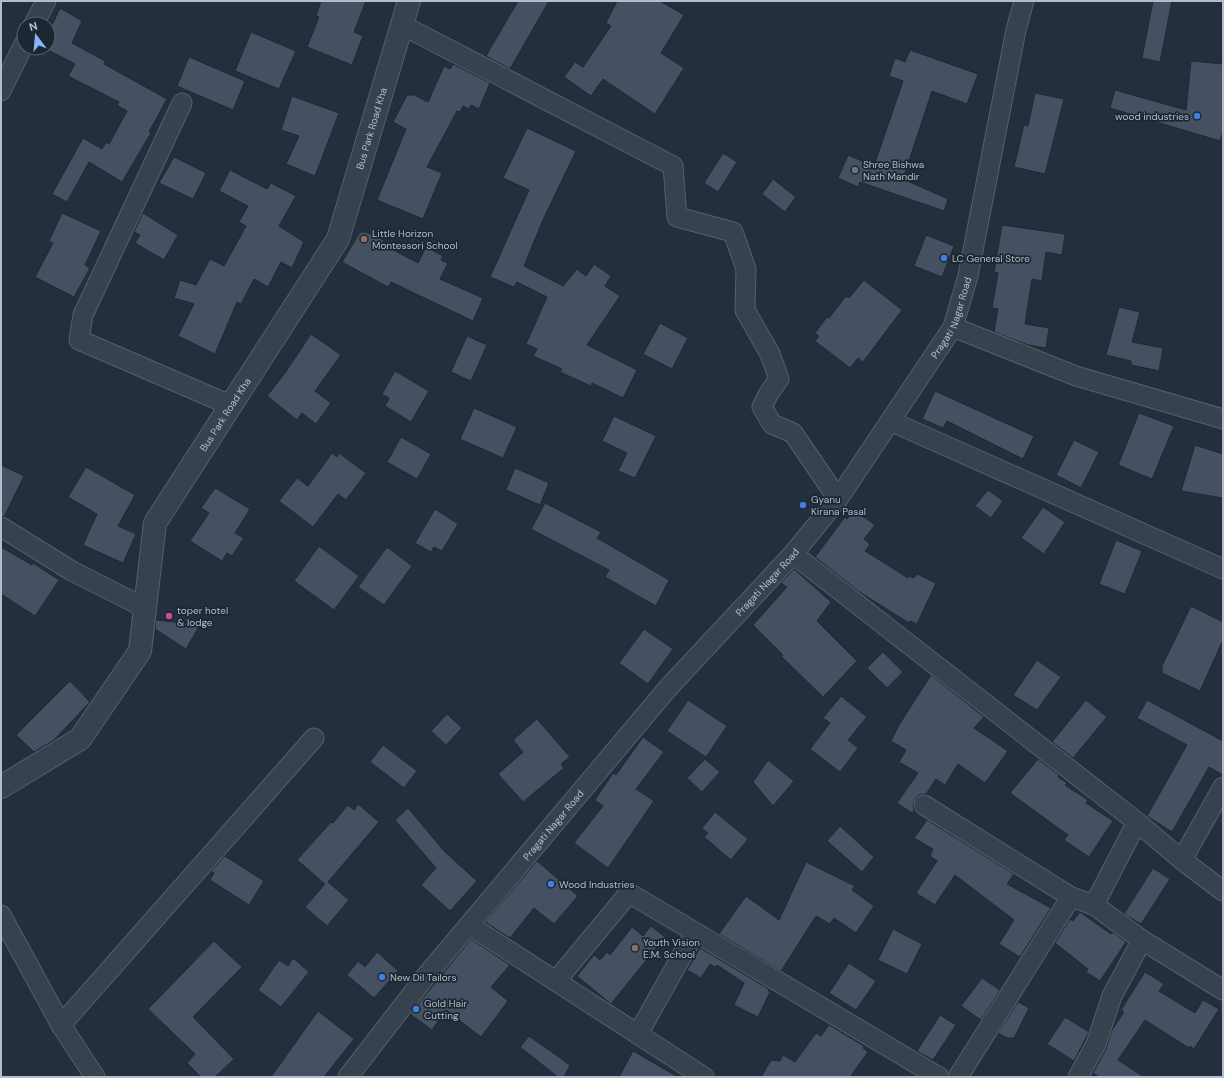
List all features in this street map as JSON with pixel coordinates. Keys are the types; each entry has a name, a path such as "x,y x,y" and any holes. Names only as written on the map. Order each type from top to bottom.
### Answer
{"street":[{"path":"38,16 46,1"},
{"name":"Bus Park Road Kha","path":"1,787 80,739 140,651 155,523 338,238 408,1"},
{"name":"Pragati Nagar Road","path":"348,1077 426,976 668,688 793,554 838,499 953,327 968,276 1016,30 1024,1"},
{"path":"402,25 673,166 677,217 733,232 746,270 745,310 770,354 780,380 769,393 762,407 772,424 793,433 838,499"},
{"path":"1,91 18,56"},
{"path":"182,103 83,315 79,340 230,405"},
{"path":"953,327 1076,376 1223,419"},
{"path":"890,421 1223,569"},
{"path":"1,527 72,571 145,608"},
{"path":"793,554 1137,822 1182,860 1223,891"},
{"path":"61,1025 314,738"},
{"path":"1182,860 1223,787"},
{"path":"924,805 1071,896 1094,905 1142,940 1223,990"},
{"path":"1094,905 1137,822"},
{"path":"556,981 629,893 694,934 939,1077"},
{"path":"958,1077 1071,896"},
{"path":"1,915 61,1025 95,1077"},
{"path":"469,925 704,1077"},
{"path":"638,1034 694,934"},
{"path":"1078,1077 1096,1044 1112,996 1142,940"}],"building":[{"path":"321,1 366,1 354,32 363,36 352,65 307,47 319,17 316,16"},
{"path":"518,1 549,1 510,69 486,56"},
{"path":"617,1 660,1 684,15 661,53 684,68 655,114 603,79 591,96 564,77 575,62 583,67 611,26 606,23"},
{"path":"1153,1 1172,1 1160,62 1142,58"},
{"path":"60,8 82,21 72,43 105,61 104,64 167,99 149,132 151,133 122,182 89,162 67,202 52,194 83,138 102,149 106,142 109,144 127,111 117,105 119,102 68,76 75,64 56,54 56,17"},
{"path":"251,32 296,51 279,89 235,71"},
{"path":"910,50 978,74 967,104 932,91 903,179 948,199 944,211 860,182 858,187 838,178 848,155 874,166 903,81 889,76 895,58 905,62"},
{"path":"189,57 245,81 233,110 177,86"},
{"path":"1191,61 1223,64 1223,131 1220,141 1110,108 1115,90 1186,110"},
{"path":"453,64 490,83 479,109 471,105 469,109 463,106 460,112 457,111 427,167 442,173 423,219 377,200 406,129 393,122 407,95 414,95 428,102 444,66 450,69"},
{"path":"1035,93 1064,99 1045,174 1014,167 1024,125 1028,126"},
{"path":"292,96 339,113 315,176 286,164 299,136 281,130"},
{"path":"527,128 576,151 542,222 524,266 563,286 577,269 586,276 594,264 611,276 605,286 620,296 587,345 637,370 623,398 592,383 591,386 560,372 562,369 533,356 537,349 526,344 547,297 517,282 514,287 490,277 529,190 503,178"},
{"path":"723,153 737,162 718,192 704,183"},
{"path":"174,157 206,173 193,199 159,183"},
{"path":"230,170 267,189 271,183 296,196 279,226 304,242 292,268 281,262 268,287 254,279 241,304 237,302 215,354 178,336 194,304 174,298 180,280 196,285 210,259 224,266 246,226 239,222 248,206 219,191"},
{"path":"773,179 796,197 785,212 762,194"},
{"path":"62,213 101,231 85,265 90,268 74,297 35,277 53,243 49,241"},
{"path":"143,213 178,235 164,260 135,243 140,235 134,232"},
{"path":"1002,225 1065,234 1062,255 1046,252 1042,281 1032,279 1025,324 1049,328 1046,348 1028,345 994,332 998,309 992,308 998,273 994,272"},
{"path":"360,232 366,232 384,240 382,244 418,263 426,247 443,256 441,260 448,263 440,279 483,298 473,321 391,282 388,287 342,262"},
{"path":"926,235 954,246 942,277 914,266"},
{"path":"864,280 902,310 863,362 858,358 850,368 815,341 819,336 815,333 846,296 849,298"},
{"path":"1119,307 1140,312 1132,342 1163,348 1159,371 1131,365 1131,361 1106,355"},
{"path":"660,323 688,338 672,369 643,354"},
{"path":"311,334 341,355 315,391 331,403 316,424 302,413 297,420 267,396 285,373"},
{"path":"467,336 487,345 471,381 451,372"},
{"path":"395,371 429,391 411,422 385,406 389,398 382,394"},
{"path":"935,391 1034,436 1023,459 947,421 943,428 922,419"},
{"path":"474,408 517,427 503,458 460,439"},
{"path":"1139,413 1174,426 1152,479 1118,465"},
{"path":"614,416 656,436 635,478 618,471 627,453 602,441"},
{"path":"401,437 431,454 417,479 387,462"},
{"path":"1074,440 1099,452 1081,488 1056,475"},
{"path":"1195,445 1223,454 1223,498 1181,491"},
{"path":"332,453 337,457 339,453 366,473 346,500 338,494 313,527 279,501 297,478 308,486"},
{"path":"1,465 24,476 4,517 1,516"},
{"path":"86,467 135,495 118,526 136,534 123,563 83,545 97,514 68,497"},
{"path":"515,468 549,483 540,505 506,490"},
{"path":"215,488 250,509 235,533 244,538 232,556 227,553 222,561 190,541 209,513 201,508"},
{"path":"988,490 1003,501 991,518 975,506"},
{"path":"545,503 601,532 597,538 669,580 656,606 605,577 609,570 531,529"},
{"path":"1043,507 1065,522 1044,554 1021,538"},
{"path":"435,509 458,524 442,551 434,547 431,552 415,543"},
{"path":"854,510 875,525 864,539 870,544 865,551 908,578 909,576 914,578 917,574 936,583 917,624 910,621 909,623 858,591 815,557 845,517 847,519"},
{"path":"1116,540 1142,551 1125,594 1099,584"},
{"path":"319,546 359,576 334,610 294,581"},
{"path":"1,547 32,565 33,563 59,580 35,616 1,594"},
{"path":"387,547 412,566 384,605 358,587"},
{"path":"794,569 831,602 817,621 857,661 823,697 781,656 783,655 753,625 787,587 781,583"},
{"path":"1191,606 1223,622 1223,640 1200,691 1162,673 1162,666"},
{"path":"156,620 200,625 186,649 155,629"},
{"path":"644,629 673,649 648,684 619,663"},
{"path":"883,652 903,672 887,688 867,668"},
{"path":"1037,660 1061,677 1037,710 1013,695"},
{"path":"931,675 984,717 974,728 1008,751 985,783 958,764 945,785 936,779 926,794 919,795 915,799 913,805 914,810 912,813 897,803 918,773 899,762 906,750 891,741 899,725"},
{"path":"70,681 90,702 54,740 34,752 16,735"},
{"path":"841,696 867,717 848,740 858,748 840,772 810,749 830,723 823,718"},
{"path":"688,700 727,726 706,757 667,731"},
{"path":"1086,700 1107,717 1073,758 1052,742"},
{"path":"1147,700 1223,741 1223,775 1209,767 1172,832 1147,816 1187,745 1137,718"},
{"path":"447,714 462,728 446,745 431,731"},
{"path":"537,719 570,757 561,764 564,768 523,802 498,774 523,752 513,740"},
{"path":"643,737 664,752 636,789 654,801 608,868 574,843 603,806 595,800 613,773 616,775"},
{"path":"383,745 417,771 404,788 370,762"},
{"path":"705,759 720,772 702,792 687,778"},
{"path":"1038,759 1059,775 1058,777 1067,783 1065,785 1088,800 1086,803 1113,821 1089,857 1064,840 1068,835 1010,793"},
{"path":"768,760 794,781 773,806 753,782"},
{"path":"358,804 379,822 328,882 349,900 327,926 305,907 325,884 297,860 331,822 333,823 348,805 354,810"},
{"path":"408,808 444,851 477,881 450,911 421,885 436,868 395,820"},
{"path":"715,812 748,839 731,860 704,837 708,833 702,828"},
{"path":"927,820 1014,874 1007,884 1051,908 1020,957 999,944 1014,920 955,875 935,905 916,893 937,861 930,856 933,849 914,838"},
{"path":"840,826 874,857 862,872 827,841"},
{"path":"225,856 264,881 249,905 210,880 214,873 211,871"},
{"path":"537,861 578,896 554,924 534,908 510,938 485,922"},
{"path":"806,862 855,886 852,890 874,906 856,933 834,918 830,924 816,916 781,971 719,934 746,896 779,920"},
{"path":"1153,868 1170,879 1141,924 1124,914"},
{"path":"1080,912 1111,934 1113,932 1126,942 1100,981 1086,972 1088,969 1055,943 1070,919 1073,921"},
{"path":"651,926 665,937 611,1004 577,976 594,955 600,960 607,952 610,955 632,927 643,936"},
{"path":"893,929 922,944 907,974 878,960"},
{"path":"471,939 510,965 491,987 508,1001 481,1037 446,1010 432,1030 410,1014"},
{"path":"214,941 242,967 193,1017 234,1059 215,1077 201,1077 187,1063 195,1054 148,1009"},
{"path":"700,948 769,989 768,991 770,992 758,1017 734,1005 744,983 717,965 715,967 710,964 701,978 687,970"},
{"path":"377,952 398,971 374,998 347,975 358,961 365,967"},
{"path":"293,958 309,972 281,1007 258,990 279,960 288,966"},
{"path":"849,963 876,981 856,1010 829,993"},
{"path":"1145,972 1164,984 1159,991 1195,1013 1203,1000 1219,1009 1194,1049 1190,1046 1189,1048 1145,1020 1118,1060 1144,1077 1100,1077 1093,1073 1106,1049 1112,1030 1124,1012 1121,1010"},
{"path":"982,978 1000,990 981,1020 961,1006"},
{"path":"1018,1002 1029,1008 1014,1038 1007,1038 998,1033"},
{"path":"318,1011 354,1039 324,1077 271,1077"},
{"path":"940,1015 956,1025 933,1060 917,1051"},
{"path":"1065,1017 1089,1032 1074,1061 1047,1044"},
{"path":"829,1025 864,1046 863,1048 868,1052 850,1077 761,1077 771,1060 780,1061 783,1055 795,1062 816,1033 821,1036"},
{"path":"529,1036 570,1065 564,1077 558,1077 520,1047"},
{"path":"633,1051 678,1077 619,1077"}],"place":[{"name":"wood industries","path":"1197,116"},
{"name":"Shree Bishwa Nath Mandir","path":"855,170"},
{"name":"Little Horizon Montessori School","path":"364,239"},
{"name":"LC General Store","path":"944,258"},
{"name":"Gyanu Kirana Pasal","path":"803,505"},
{"name":"toper hotel & lodge","path":"169,616"},
{"name":"Wood Industries","path":"551,884"},
{"name":"Youth Vision E.M. School","path":"635,948"},
{"name":"New Dil Tailors","path":"382,977"},
{"name":"Gold Hair Cutting","path":"416,1009"}]}
